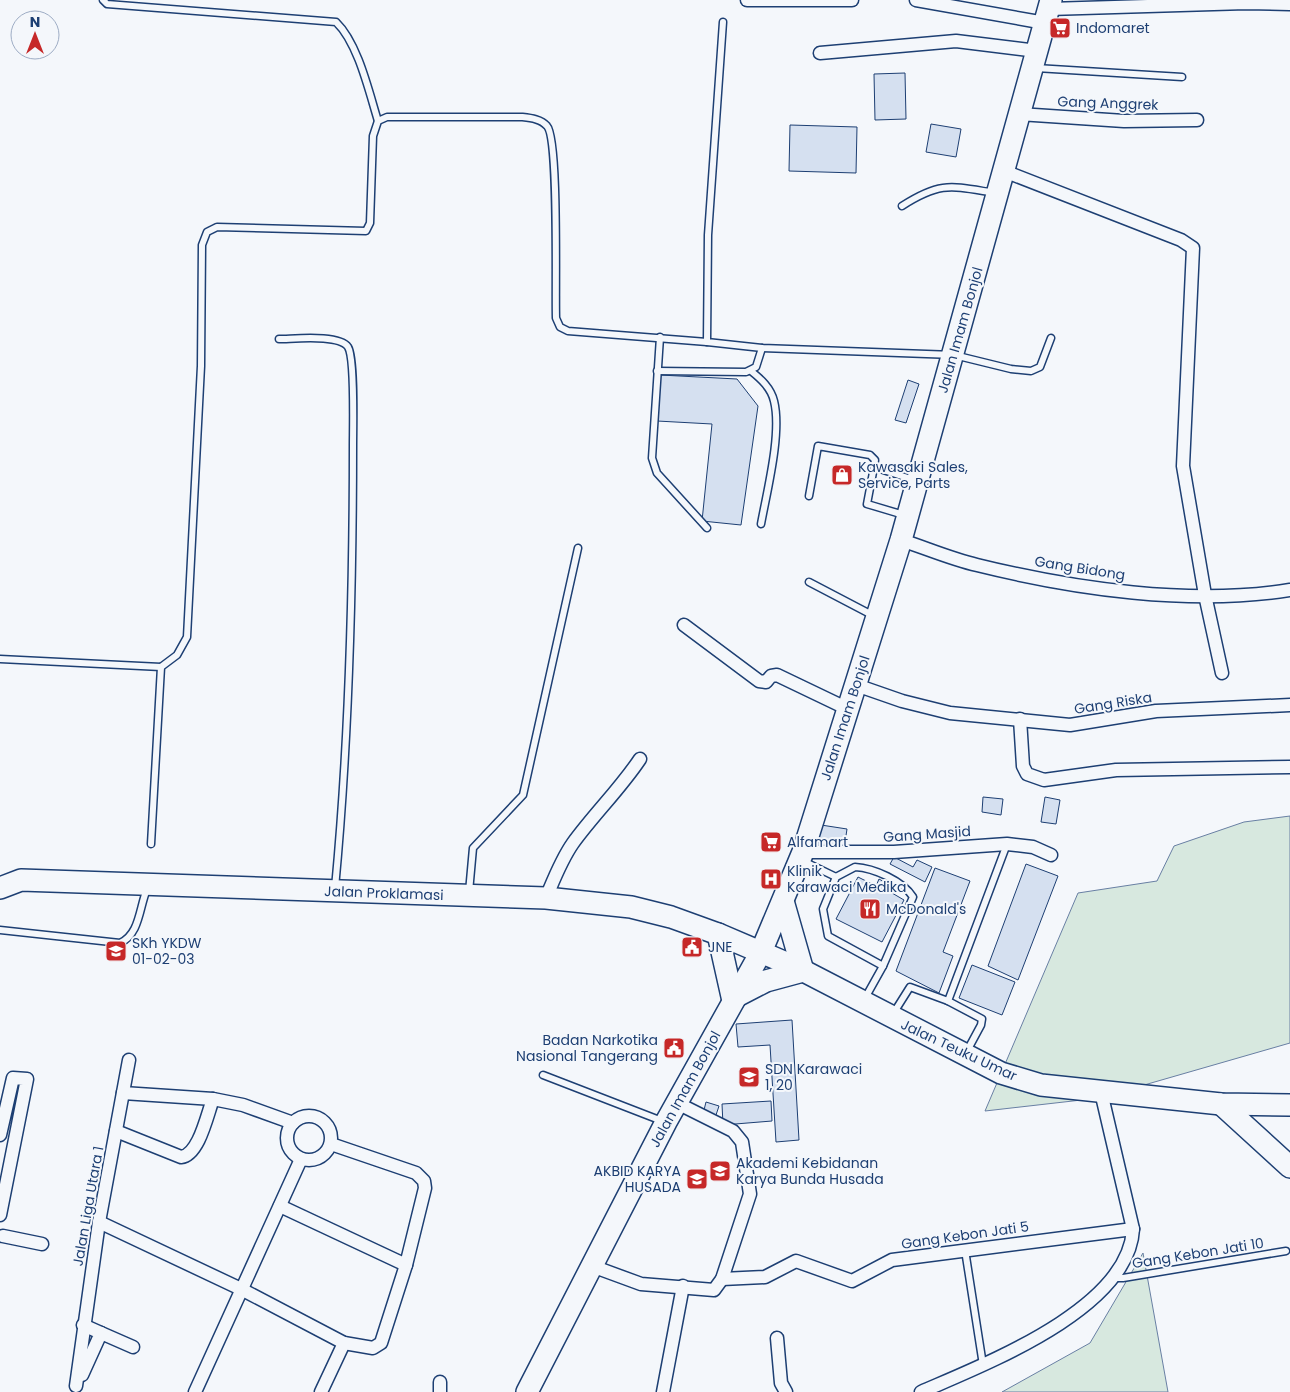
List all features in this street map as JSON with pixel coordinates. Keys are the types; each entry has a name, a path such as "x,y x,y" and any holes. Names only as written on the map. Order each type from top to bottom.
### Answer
{"main road":[{"name":"Jalan Imam Bonjol","path":"526,1392 666,1122 761,952 801,856 901,540 954,355 1048,11"},
{"name":"Jalan Proklamasi","path":"0,886 21,880 546,898 631,907 671,917 761,952"},
{"path":"718,934 734,999 766,981 803,971 783,901"},
{"name":"Jalan Teuku Umar","path":"761,952 803,971 1001,1073 1041,1085 1221,1104 1290,1105"},
{"path":"1221,1104 1290,1167"}],"street":[{"path":"747,0 852,0"},
{"path":"916,0 1048,11 1246,3 1290,4"},
{"path":"820,53 956,41 1034,59"},
{"name":"Gang Anggrek","path":"1019,114 1124,121 1197,120"},
{"path":"1004,171 1181,240 1192,248 1183,466 1205,595 1222,673"},
{"name":"Gang Bidong","path":"901,540 975,565 1099,589 1242,597 1290,590"},
{"path":"684,625 759,681 766,682 771,676 777,675 848,709"},
{"name":"Gang Riska","path":"856,685 902,701 950,713 1070,725 1156,711 1290,705"},
{"path":"1020,719 1023,766 1027,774 1044,780 1116,770 1290,767"},
{"path":"546,898 556,873 573,843 625,782 640,760"},
{"name":"Gang Masjid","path":"801,856 1007,844 1033,846 1051,855"},
{"name":"Jalan Liga Utara 1","path":"75,1389 83,1325 129,1060"},
{"path":"0,1135 13,1078 27,1079 0,1215"},
{"path":"921,1392 983,1365 1064,1322 1114,1278 1132,1244 1133,1229 1101,1092"},
{"path":"123,1093 213,1099 243,1105 293,1123"},
{"path":"116,1131 181,1157 187,1157 195,1150 213,1099"},
{"path":"592,1266 641,1284 714,1290 722,1279 750,1194 742,1142 733,1131 677,1103"},
{"path":"306,1116 320,1119 330,1130 331,1144 322,1156 308,1160 294,1155 287,1143 287,1136 293,1123 306,1116"},
{"path":"100,1222 241,1289 344,1343 369,1348 381,1343 406,1265 425,1188 424,1181 416,1173 331,1144"},
{"path":"195,1392 301,1159"},
{"path":"280,1206 406,1265"},
{"name":"Gang Kebon Jati 5","path":"722,1279 765,1277 796,1262 852,1281 892,1260 965,1249 1133,1229"},
{"path":"1,1234 42,1244"},
{"path":"663,1392 683,1286"},
{"path":"83,1325 133,1347"},
{"name":"Jalan Liga Utara 1","path":"75,1389 101,1333"},
{"path":"777,1338 781,1383 786,1392"},
{"path":"321,1392 344,1343"}],"lane":[{"path":"0,659 161,667 177,655 187,637 201,366 202,245 204,237 207,232 217,227 366,231 370,223 373,136 378,121 363,74 345,31 336,22 107,4 103,0"},
{"path":"706,342 708,235 723,22"},
{"path":"1034,59 1182,77"},
{"path":"378,121 387,117 522,117 538,120 547,125 551,132 555,162 556,318 560,327 568,331 660,337 762,348 954,355 1010,369 1031,371 1040,367 1051,338"},
{"path":"902,206 924,192 937,187 959,187 998,194"},
{"path":"660,337 652,458 661,477 706,528"},
{"path":"279,339 334,339 344,343 349,348 353,390 353,558 344,756 335,891"},
{"path":"657,371 751,371 756,367 762,348"},
{"path":"751,371 763,380 774,400 776,423 770,478 761,524"},
{"path":"809,496 818,446 870,456 875,460 867,504 907,516"},
{"path":"874,467 917,482"},
{"path":"468,896 473,848 523,795 578,548"},
{"path":"809,582 877,617"},
{"path":"150,844 161,667"},
{"path":"948,1001 1007,844"},
{"path":"801,856 836,877"},
{"path":"863,1003 883,966 913,897 908,889 867,868 855,867 836,877 823,909 828,936 883,966"},
{"path":"0,930 120,943 129,939 135,928 149,884"},
{"path":"891,1018 910,986 948,1001 982,1019 981,1025 965,1055"},
{"path":"543,1075 666,1122"},
{"path":"965,1249 983,1365"},
{"name":"Gang Kebon Jati 10","path":"1114,1278 1162,1272 1286,1251"}],"shaded area":[{"path":"1290,816 1290,1043 1099,1098 985,1111 1078,893 1157,881 1174,846 1244,822"},
{"path":"1143,1253 1168,1392 1002,1392 1090,1343"}],"building":[{"path":"905,73 906,119 875,120 874,74"},
{"path":"931,124 961,129 956,157 926,152"},
{"path":"790,125 857,127 856,173 789,171"},
{"path":"660,375 737,379 758,406 741,525 702,521 712,424 657,421"},
{"path":"908,380 919,384 906,423 895,420"},
{"path":"983,797 1003,799 1001,815 982,812"},
{"path":"1045,797 1060,800 1056,824 1041,822"},
{"path":"821,825 847,829 844,849 818,845"},
{"path":"894,857 913,867 917,860 932,867 925,882 890,864"},
{"path":"1026,864 1058,876 1018,980 988,966"},
{"path":"935,868 970,881 943,952 953,956 939,993 896,971"},
{"name":"McDonald's","path":"858,877 876,886 879,879 895,888 892,893 904,900 882,942 836,919"},
{"path":"972,965 1015,982 1002,1015 959,998"},
{"path":"792,1020 799,1140 776,1142 770,1045 738,1047 736,1024"},
{"path":"771,1101 772,1121 723,1125 722,1104"},
{"path":"706,1102 719,1106 715,1118 703,1114"}],"place":[{"name":"Indomaret","path":"1060,28"},
{"name":"Kawasaki Sales, Service, Parts","path":"842,475"},
{"name":"Alfamart","path":"771,842"},
{"name":"Klinik Karawaci Medika","path":"771,879"},
{"name":"McDonald's","path":"870,909"},
{"name":"JNE","path":"692,947"},
{"name":"SKh YKDW 01-02-03","path":"116,951"},
{"name":"Badan Narkotika Nasional Tangerang","path":"674,1048"},
{"name":"SDN Karawaci 1, 20","path":"749,1077"},
{"name":"Akademi Kebidanan Karya Bunda Husada","path":"720,1171"},
{"name":"AKBID KARYA HUSADA","path":"697,1179"}]}
